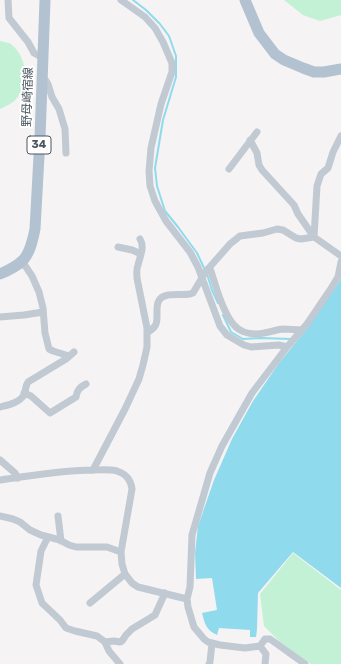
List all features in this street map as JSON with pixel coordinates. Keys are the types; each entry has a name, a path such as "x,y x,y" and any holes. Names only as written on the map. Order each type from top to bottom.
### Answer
{"main road":[{"name":"野母崎宿線","path":"22,261 33,241 35,229 45,0"},
{"path":"245,0 259,33 275,54 284,60 314,72 341,69"},
{"path":"0,274 22,261"}],"street":[{"path":"8,0 10,18 28,42 34,53 43,58"},
{"path":"121,0 145,17 155,28 172,63 172,72 161,104 151,148 149,171 150,186 155,201 166,221 190,252 198,267 220,326 227,335 240,344 251,347 279,345 288,346"},
{"path":"42,75 48,84 52,97 59,109 65,129 66,153"},
{"path":"229,169 257,132"},
{"path":"314,237 317,186 321,174 328,168 333,152 341,136"},
{"path":"250,140 257,153 259,165 262,170 294,205 298,214 314,237 341,256"},
{"path":"148,332 155,327 158,303 163,296 193,293 203,276 230,244 240,236 263,233 277,229 283,230 296,238 301,239 314,237"},
{"path":"93,470 125,409 144,365 148,332 136,271 141,254 142,243 140,239"},
{"path":"118,247 132,250 141,254"},
{"path":"0,407 13,403 19,399 24,393 28,382 72,354 53,352 49,349 45,333 44,312 39,292 32,276 22,261"},
{"path":"305,664 293,660 270,639 265,639 260,646 245,648 220,645 204,639 194,627 187,599 190,587 192,535 210,473 222,446 252,393 288,346 301,332 330,290 338,277 341,262"},
{"path":"210,268 229,318 234,326 239,330 255,334 264,334 283,329 301,332"},
{"path":"0,317 24,316 44,312"},
{"path":"24,393 31,396 50,413 76,397 77,391 86,384"},
{"path":"0,460 15,473 18,478"},
{"path":"0,480 93,470 118,471 125,475 130,481 132,489 121,552 125,574 132,583 138,587 187,599"},
{"path":"0,516 13,519 20,522 30,530 62,541 69,545 107,548 121,552"},
{"path":"58,516 62,541"},
{"path":"48,537 41,551 36,585 42,603 60,620 66,628 96,636 105,642 109,651 120,664"},
{"path":"90,603 125,574"},
{"path":"105,642 122,641 132,629 155,615 165,593"},
{"path":"209,664 212,643"},
{"path":"260,646 266,654 265,664"}],"green space":[{"path":"284,0 341,0 341,15 320,21 303,15"},
{"path":"0,41 9,43 16,49 24,64 25,79 20,92 14,101 0,109"},
{"path":"293,553 341,590 341,664 311,664 280,642 264,626 260,594"}],"water":[{"path":"341,279 341,588 293,552 258,593 256,637 250,637 250,630 219,628 217,635 210,631 206,626 202,613 217,610 212,578 196,579 195,553 198,526 214,480 232,439 253,401 279,363 305,331"}],"waterway":[{"path":"133,0 160,24 169,36 176,56 176,77 163,120 155,168 157,186 165,211 197,253 205,270"},
{"path":"207,274 218,303"},
{"path":"223,315 231,332 243,339 291,339"}]}
